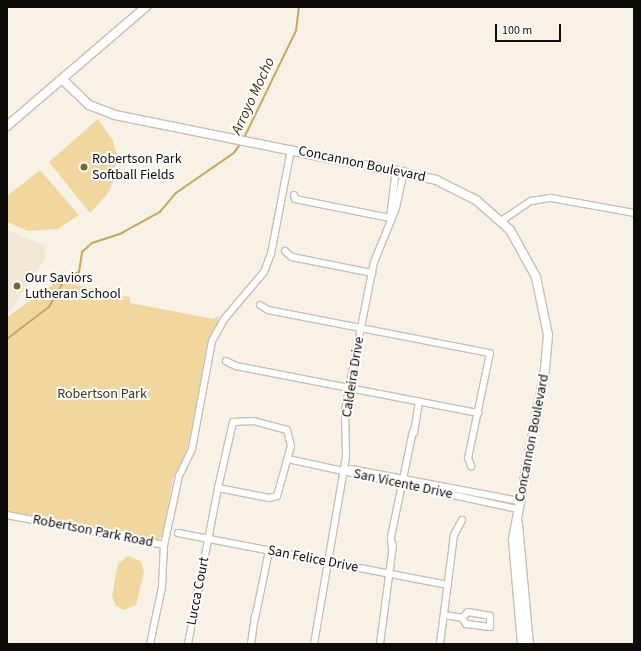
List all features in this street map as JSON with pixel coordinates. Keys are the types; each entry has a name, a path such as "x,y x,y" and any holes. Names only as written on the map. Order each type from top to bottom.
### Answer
{"main road":[{"path":"7,126 146,7"},
{"name":"Concannon Boulevard","path":"62,79 77,96 101,111 230,138 400,170 447,184 476,200 501,221 518,241 536,277 548,335 545,370 518,508 514,555 522,644"},
{"name":"Concannon Boulevard","path":"518,508 529,644"}],"street":[{"name":"Robertson Park Road","path":"7,515 164,545 179,476 192,450 212,341 225,318 264,272 271,254 291,149"},
{"name":"Caldeira Drive","path":"314,644 330,563 332,531 344,470 349,388 372,273 390,218 396,208 400,170"},
{"path":"294,195 295,199 390,218"},
{"path":"501,221 531,201 551,198 634,213"},
{"path":"285,251 292,257 372,273"},
{"path":"260,305 270,310 490,354 468,458 471,466"},
{"path":"226,361 236,366 478,413"},
{"path":"380,644 394,530 419,401"},
{"name":"Lucca Court","path":"188,644 229,428 235,421 287,430 291,441 288,459"},
{"path":"218,488 274,498 280,493 288,459"},
{"name":"San Vicente Drive","path":"288,459 344,470 350,475 403,482 518,508"},
{"path":"440,644 454,535 462,520"},
{"name":"San Felice Drive","path":"178,532 268,551 448,585"},
{"path":"150,644 162,587 164,545"},
{"path":"251,644 268,551"},
{"path":"444,615 462,618"}],"shaded area":[{"name":"Our Saviors Lutheran School","path":"7,230 45,246 46,258 8,314"}],"green space":[{"name":"Robertson Park Softball Fields","path":"98,119 113,141 117,157 115,177 108,193 90,213 49,162"},
{"name":"Robertson Park Softball Fields","path":"40,170 79,215 58,229 28,231 7,222 7,196"},
{"name":"Robertson Park","path":"58,281 130,297 130,303 214,319 219,315 186,453 173,479 162,537 157,540 9,512 7,523 7,317"},
{"path":"128,556 141,561 144,572 136,605 124,610 116,606 112,596 118,564"}],"waterway":[{"name":"Arroyo Mocho","path":"244,138 296,31 299,7"},
{"name":"Arroyo Mocho","path":"7,339 49,307 64,281 79,272 82,252 92,243 122,233 160,212 176,193 234,153 241,143"}],"place":[{"name":"Robertson Park Softball Fields","path":"84,167"},
{"name":"Our Saviors Lutheran School","path":"17,286"}]}
